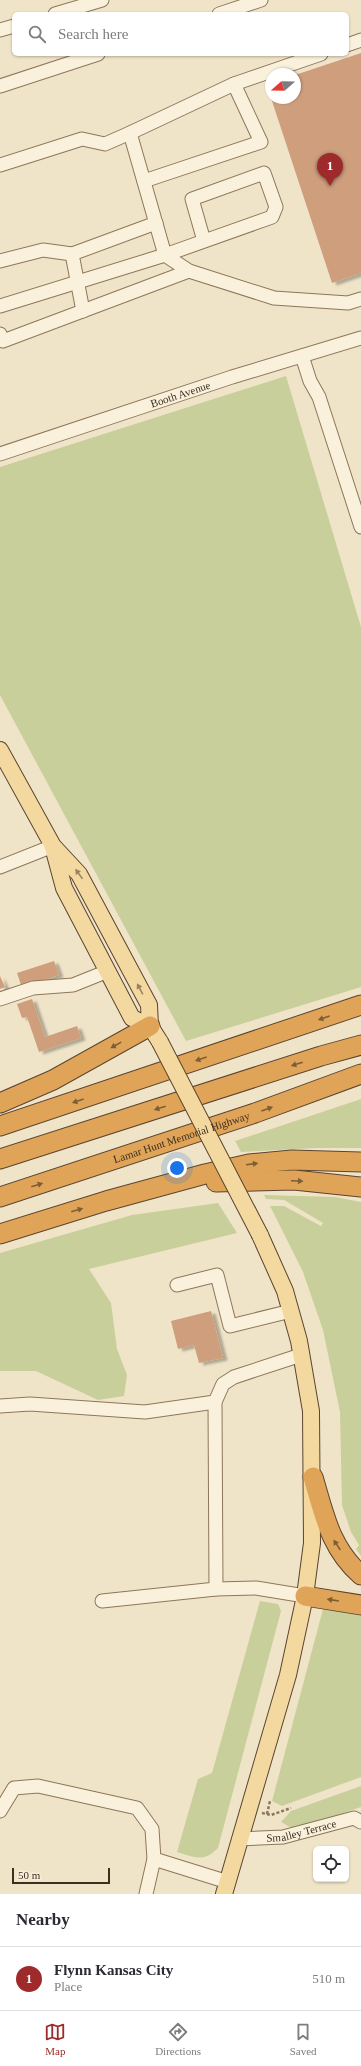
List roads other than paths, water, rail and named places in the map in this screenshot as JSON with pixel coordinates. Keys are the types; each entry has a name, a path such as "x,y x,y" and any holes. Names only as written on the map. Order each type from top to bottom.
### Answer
{"highway":[{"path":"0,1126 361,1005"},
{"path":"0,1103 53,1080 150,1026"},
{"path":"0,1159 321,1056 361,1045"},
{"name":"Lamar Hunt Memorial Highway","path":"0,1197 255,1113 361,1074"},
{"path":"0,1234 205,1174 249,1164 292,1160 361,1162"},
{"path":"106,1202 212,1182 294,1180 361,1187"},
{"path":"313,1477 330,1535 352,1568 361,1575"},
{"path":"305,1596 361,1605"}],"main road":[{"path":"0,750 53,846 79,874 149,1005 150,1026 160,1042 260,1234 285,1291 302,1355 311,1412 313,1477 312,1543 305,1596 288,1675 239,1839 226,1888"},
{"path":"53,846 64,888 132,1018 150,1026"}],"street":[{"path":"62,12 102,0"},
{"path":"225,12 261,0"},
{"path":"0,30 12,27"},
{"path":"349,44 361,40"},
{"path":"2,89 93,56"},
{"path":"0,165 82,139 105,144 234,84 315,56"},
{"path":"144,181 261,142 234,84"},
{"path":"130,133 165,255 189,271 274,298 348,303 361,298"},
{"path":"0,306 165,255 272,217 276,207 264,173 192,199 204,241"},
{"path":"0,261 43,250 72,254 156,223"},
{"path":"72,254 83,311"},
{"path":"0,334 3,341 189,271"},
{"name":"Booth Avenue","path":"0,454 232,376 361,338"},
{"path":"302,356 310,381 320,397 361,527"},
{"path":"0,867 53,846"},
{"path":"0,999 33,988 73,985 108,971"},
{"path":"177,1285 217,1275 230,1326 291,1311"},
{"path":"216,1589 215,1402 223,1384 234,1377 302,1355"},
{"path":"0,1406 30,1404 146,1412 215,1402"},
{"path":"102,1601 216,1589 256,1588 305,1596"},
{"path":"0,1811 14,1788 38,1786 137,1808 152,1829 154,1859 146,1894"},
{"name":"Smalley Terrace","path":"239,1839 283,1838 354,1818 361,1822"},
{"path":"154,1859 226,1888"}],"place":[{"name":"Flynn Kansas City","path":"330,186"}]}
